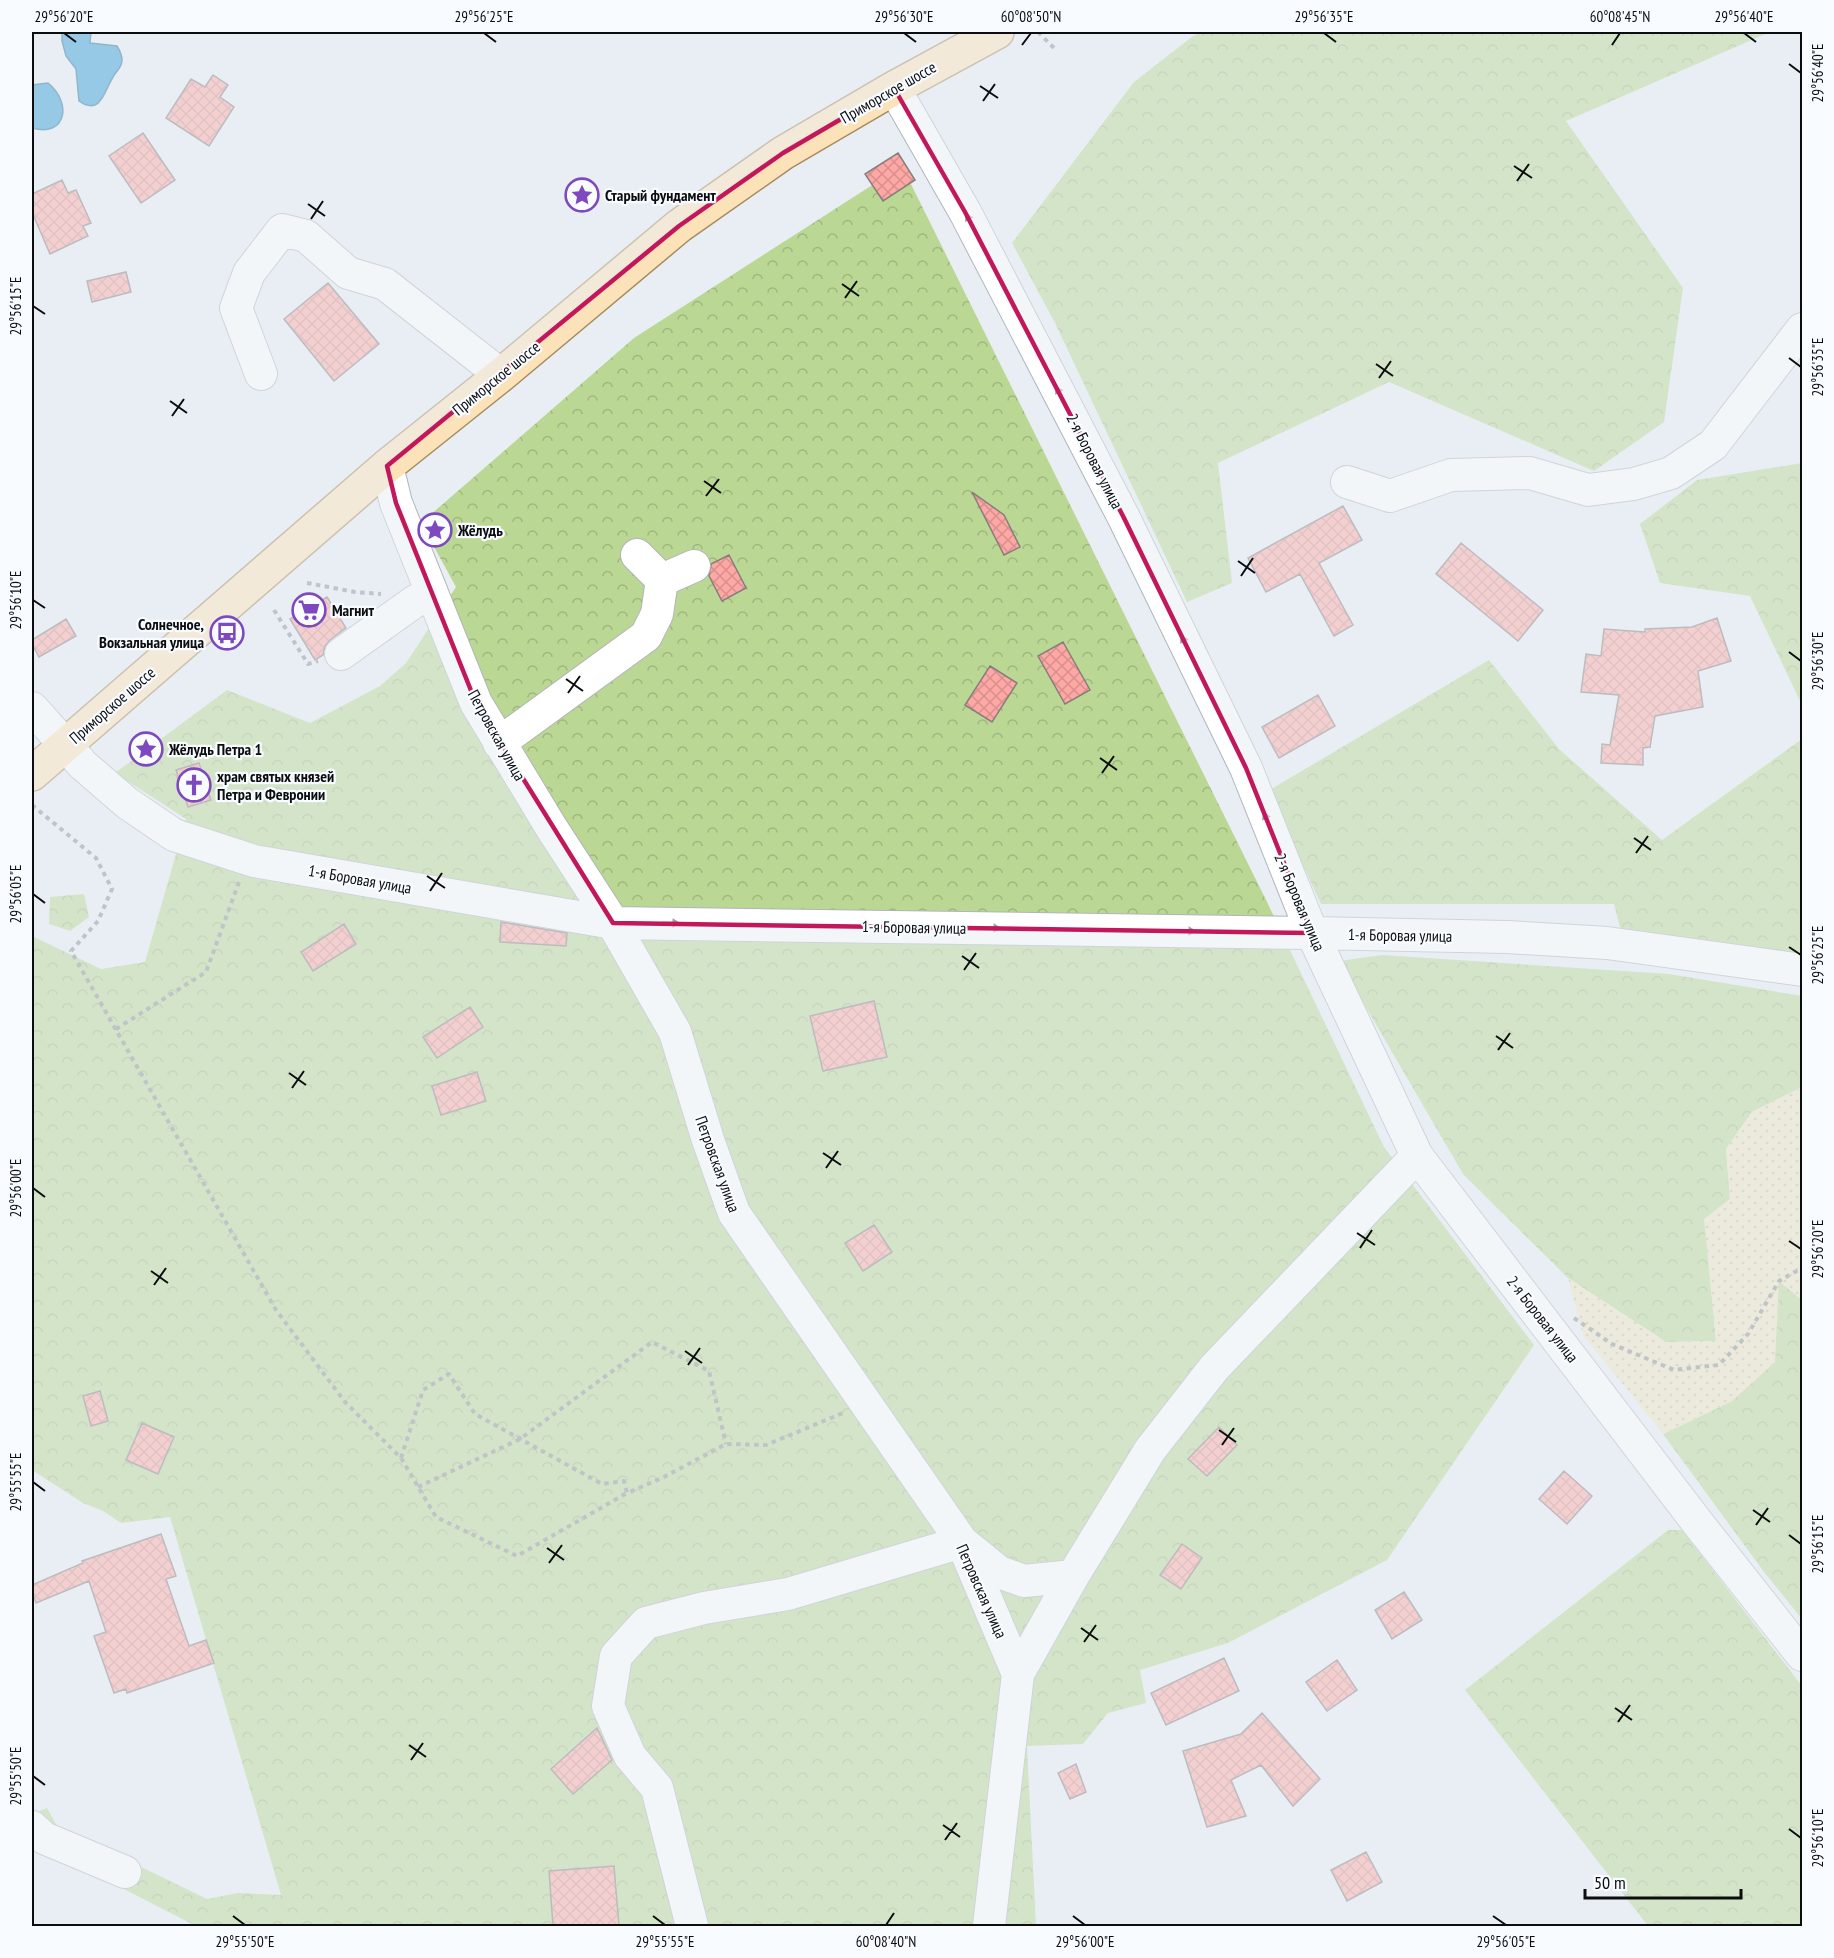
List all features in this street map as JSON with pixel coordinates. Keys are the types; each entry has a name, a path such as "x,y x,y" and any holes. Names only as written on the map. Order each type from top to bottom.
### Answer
{"main road":[{"name":"Приморское шоссе","path":"32,774 387,466 501,375 679,226 783,153 894,88 997,32"}],"street":[{"name":"2-я Боровая улица","path":"894,88 965,212 1124,518 1245,768 1312,933 1417,1156 1697,1522 1803,1655"},
{"path":"261,374 236,308 249,273 282,230 306,236 348,273 385,284 501,375"},
{"path":"1347,482 1390,496 1451,475 1530,473 1588,490 1634,484 1671,472 1713,444 1803,329"},
{"name":"Петровская улица","path":"387,466 420,600 499,743 612,922 675,1032 708,1140 734,1213 962,1542 1018,1674 988,1926"},
{"path":"637,555 662,580"},
{"path":"662,580 694,566"},
{"path":"499,743 646,636 657,615 662,580"},
{"path":"341,654 420,600"},
{"name":"1-я Боровая улица","path":"32,708 83,765 127,803 174,835 255,861 612,922 1507,938 1607,944 1803,970"},
{"path":"1018,1674 1073,1576 1150,1450 1214,1368 1417,1156"},
{"path":"692,1926 657,1788 630,1756 608,1706 616,1656 645,1623 704,1608 788,1594 962,1542 999,1572 1024,1581 1073,1576"},
{"path":"32,1827 44,1838 124,1872"}],"path":[{"path":"1038,32 1057,51"},
{"path":"308,583 355,592 406,595 420,600"},
{"path":"274,610 308,664 341,654"},
{"path":"32,805 96,858 112,890 98,921 71,951 276,1310 345,1402 401,1458 435,1517 517,1556 627,1492 662,1478 726,1444 766,1444 866,1404"},
{"path":"116,1029 206,972 239,883 225,852"},
{"path":"1568,1313 1612,1344 1674,1370 1719,1365 1748,1334 1779,1281 1803,1268"},
{"path":"418,1487 520,1439 652,1342 709,1371 726,1444"},
{"path":"401,1458 423,1390 449,1374 474,1414 602,1484 624,1481 627,1492"}],"highlighted area":[{"path":"894,88 965,212 1124,518 1246,768 1312,933 613,923 476,703 396,503 387,466 679,226 783,153"}],"green space":[{"path":"1201,32 1770,32 1566,121 1683,288 1664,422 1594,471 1389,382 1218,463 1232,583 1187,602 1055,323 1012,243 1134,82"},
{"path":"902,166 1268,904 1384,1147 1534,1345 1387,1560 1228,1643 1140,1670 1146,1703 1108,1713 1083,1744 1027,1746 1036,1926 196,1926 32,1842 32,1814 47,1808 57,1826 207,1899 238,1893 281,1895 170,1517 121,1523 103,1511 83,1503 32,1470 32,936 101,969 145,962 186,819 115,773 227,690 310,723 380,686 406,663 456,587 421,523 634,338"},
{"path":"1802,463 1802,705 1750,596 1660,583 1640,524 1697,480"},
{"path":"1489,660 1559,749 1662,840 1802,739 1802,959 1621,931 1614,904 1321,904 1268,791"},
{"path":"84,894 89,917 70,931 49,924 50,897"},
{"path":"1382,955 1669,974 1802,996 1802,1087 1752,1112 1726,1149 1730,1199 1705,1219 1716,1341 1666,1342 1568,1278 1463,1174 1339,961"},
{"path":"1779,1281 1802,1300 1802,1619 1764,1572 1663,1434 1732,1401"},
{"path":"1668,1530 1682,1530 1802,1686 1802,1926 1648,1926 1465,1690"}],"sand":[{"path":"1802,1087 1802,1300 1779,1281 1775,1362 1732,1401 1663,1434 1583,1335 1568,1278 1666,1342 1716,1341 1704,1219 1730,1199 1726,1149 1752,1112"}],"water":[{"path":"62,32 91,32 90,43 117,46 120,51 121,65 97,104 86,105 79,101 76,69 66,56"},
{"path":"48,83 61,99 62,116 53,128 44,130 32,128 32,85"}],"building":[{"path":"213,75 228,85 220,97 234,107 209,146 166,118 191,79 205,87"},
{"path":"143,133 175,180 141,203 109,156"},
{"path":"898,153 915,180 883,201 865,174"},
{"path":"62,180 68,193 76,190 91,223 83,226 88,236 50,254 32,212 32,194"},
{"path":"126,272 131,292 92,302 87,281"},
{"path":"328,283 379,344 334,381 284,319"},
{"path":"972,492 1004,515 1020,547 1004,555"},
{"path":"1343,506 1362,540 1319,563 1353,625 1334,636 1300,574 1266,592 1248,558"},
{"path":"1461,543 1543,610 1518,641 1436,574"},
{"path":"729,555 746,588 722,601 709,576 711,564"},
{"path":"327,597 346,628 330,640 325,646 323,655 315,660 290,619"},
{"path":"1717,618 1731,661 1698,671 1703,707 1655,716 1650,747 1643,748 1643,765 1601,763 1602,744 1610,745 1619,695 1581,692 1586,654 1601,656 1604,629 1645,632 1645,629 1692,627"},
{"path":"66,619 76,636 39,657 32,640"},
{"path":"1063,642 1090,690 1065,704 1038,656"},
{"path":"990,666 1017,683 992,722 965,705"},
{"path":"1318,695 1335,726 1279,758 1262,727"},
{"name":"храм святых князей Петра и Февронии","path":"199,763 211,800 188,807 176,770"},
{"path":"501,922 567,933 566,946 500,942"},
{"path":"344,924 356,944 313,971 301,952"},
{"path":"874,1001 887,1057 823,1071 810,1016"},
{"path":"470,1007 483,1027 437,1058 423,1037"},
{"path":"477,1072 486,1101 441,1115 432,1086"},
{"path":"874,1225 892,1252 863,1271 845,1243"},
{"path":"100,1391 108,1421 91,1426 83,1396"},
{"path":"142,1423 174,1437 158,1474 126,1460"},
{"path":"1219,1427 1237,1445 1207,1476 1188,1459"},
{"path":"1564,1471 1592,1496 1567,1524 1539,1499"},
{"path":"161,1534 176,1576 166,1579 189,1646 206,1640 214,1663 127,1693 126,1689 114,1693 94,1636 106,1632 89,1581 36,1603 32,1585 83,1563 82,1561"},
{"path":"1182,1544 1202,1558 1181,1589 1160,1575"},
{"path":"1404,1592 1422,1620 1392,1639 1375,1610"},
{"path":"1224,1658 1239,1691 1166,1725 1151,1693"},
{"path":"1337,1660 1357,1690 1327,1711 1306,1682"},
{"path":"1262,1713 1320,1779 1293,1806 1261,1765 1231,1780 1246,1816 1207,1827 1183,1751 1241,1734"},
{"path":"597,1728 612,1760 573,1794 551,1769"},
{"path":"1076,1764 1086,1792 1070,1799 1058,1773"},
{"path":"1366,1852 1382,1882 1347,1901 1331,1870"},
{"path":"614,1866 619,1926 553,1926 549,1871"}],"place":[{"name":"Старый фундамент","path":"582,195"},
{"name":"Жёлудь","path":"435,530"},
{"name":"Магнит","path":"309,610"},
{"name":"Солнечное, Вокзальная улица","path":"227,633"},
{"name":"Жёлудь Петра 1","path":"146,749"},
{"name":"храм святых князей Петра и Февронии","path":"194,785"}]}
